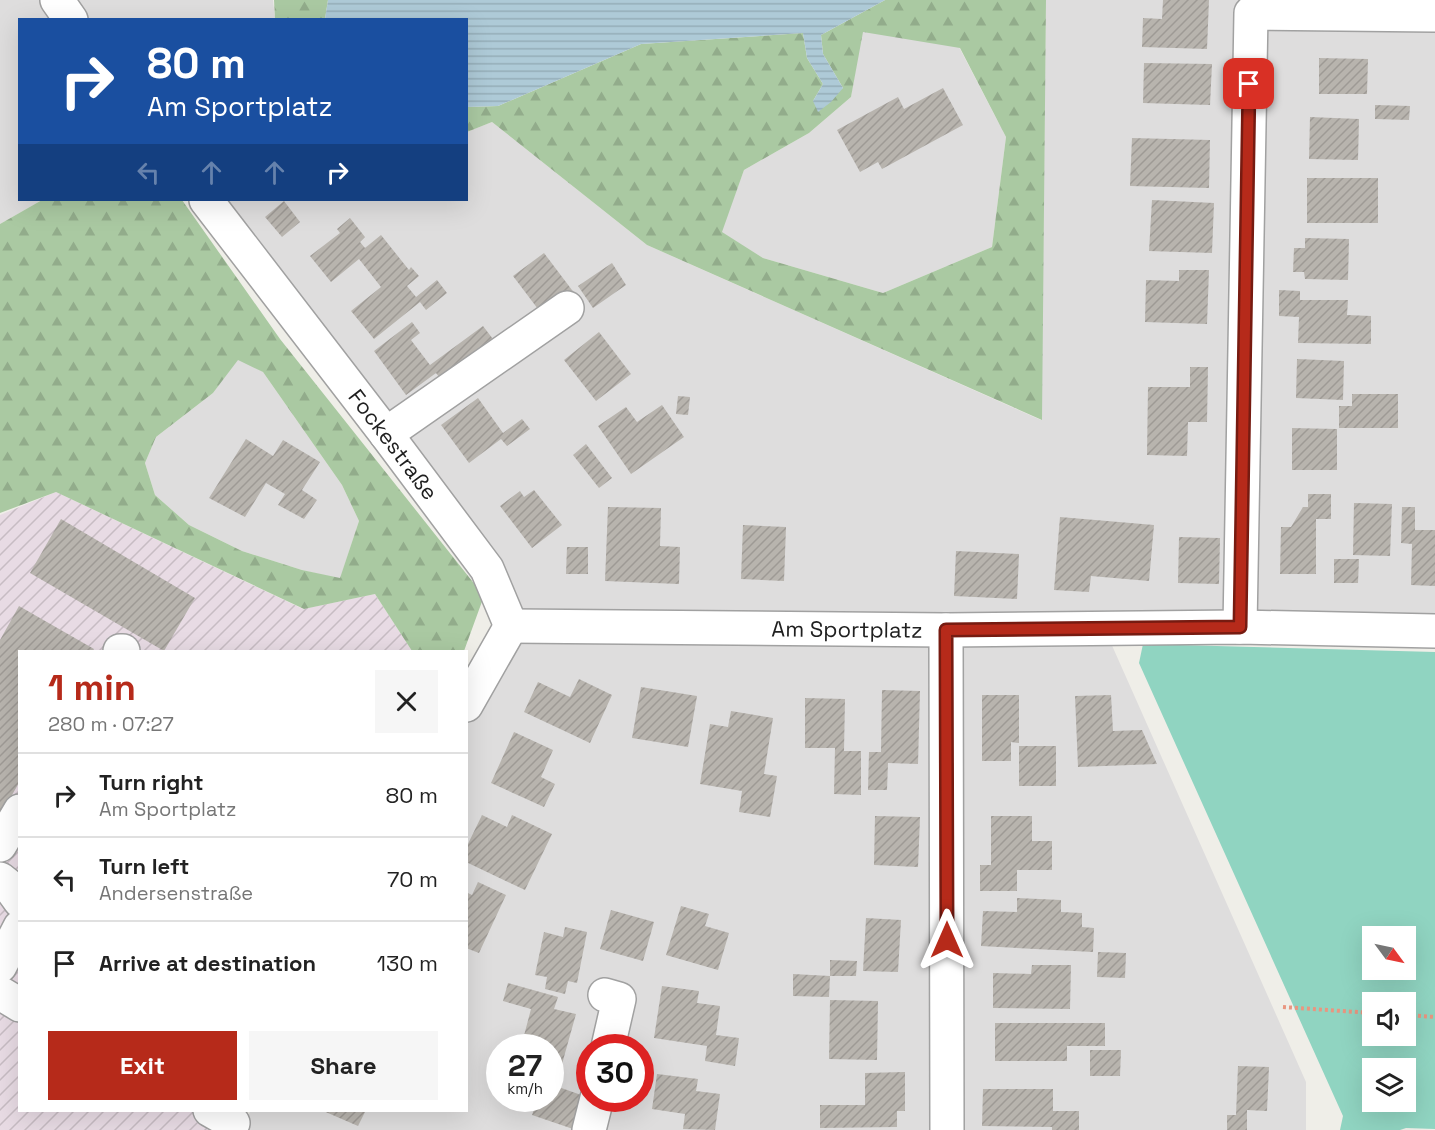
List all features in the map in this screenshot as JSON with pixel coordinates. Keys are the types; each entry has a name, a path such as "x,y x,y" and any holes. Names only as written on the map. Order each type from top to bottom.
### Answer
{"street":[{"path":"57,0 70,18"},
{"path":"1240,627 1250,7 1435,15"},
{"name":"Fockestraße","path":"207,201 487,569 511,626"},
{"path":"386,434 567,308"},
{"path":"468,701 511,626"},
{"name":"Am Sportplatz","path":"511,626 946,630 1240,627 1435,631"},
{"path":"946,630 947,1130"},
{"path":"0,845 18,814"},
{"path":"0,879 10,887 18,898"},
{"path":"0,966 18,931"},
{"path":"0,993 18,1004"},
{"path":"605,995 619,999 611,1034"},
{"path":"589,1130 594,1112"}],"path":[{"path":"1283,1007 1362,1012"},
{"path":"1416,1016 1435,1017"}],"shaded area":[{"path":"0,0 273,0 275,18 18,18 18,201 40,201 0,224"},
{"path":"1046,0 1435,0 1435,622 1110,641 1306,1082 1306,1130 240,1130 250,1112 468,1112 468,720 509,646 484,596 191,201 468,201 468,132 492,122 647,245 1041,420"},
{"path":"862,31 959,47 1006,137 992,247 883,293 763,258 721,232 744,170 809,133 851,97"},
{"path":"238,359 263,372 342,485 359,521 340,579 242,551 189,525 155,495 145,463 156,437 213,393"},
{"path":"56,492 303,609 375,594 411,650 18,650 18,1112 218,1112 208,1130 0,1130 0,515"}],"green space":[{"path":"274,0 328,0 325,18 275,18"},
{"path":"885,0 1046,0 1042,420 647,245 492,122 468,132 468,107 498,106 641,44 803,33 807,58 823,84 813,101 843,88 823,54 821,35","holes":["863,32 960,48 1006,137 992,247 883,293 763,258 722,232 744,170 809,133 851,97"]},
{"path":"40,201 183,201 280,339 484,596 464,650 411,650 375,594 304,609 56,492 0,513 0,224","holes":["238,360 263,372 342,485 359,521 340,578 302,570 242,551 189,525 155,495 145,463 156,437 213,393"]},
{"path":"1143,644 1435,652 1435,1129 1340,1130 1343,1116 1139,663"}],"water":[{"path":"328,0 885,0 821,35 823,54 843,88 818,112 813,101 823,84 807,58 803,33 641,44 498,106 468,107 468,18 325,18"}],"building":[{"path":"1163,0 1209,0 1207,49 1142,47 1143,18 1162,19"},
{"path":"1319,58 1368,59 1367,94 1319,94"},
{"path":"1144,63 1212,64 1210,105 1143,103"},
{"path":"943,88 963,125 882,169 878,162 860,172 837,130 898,97 904,109"},
{"path":"1375,105 1410,106 1409,120 1375,119"},
{"path":"1310,117 1359,119 1358,160 1309,159"},
{"path":"1132,138 1210,140 1209,188 1130,186"},
{"path":"1307,178 1378,178 1378,223 1307,223"},
{"path":"1152,200 1214,203 1212,253 1149,251"},
{"path":"284,201 300,222 282,237 265,217"},
{"path":"350,218 365,237 360,242 365,248 381,235 409,270 411,267 419,276 407,286 416,297 437,280 447,293 426,310 420,302 374,339 351,311 381,287 359,259 331,282 310,256 340,233 337,229"},
{"path":"1305,238 1349,239 1348,280 1305,279 1304,272 1293,272 1294,248 1305,248"},
{"path":"544,253 575,294 544,317 513,276"},
{"path":"612,263 626,285 593,308 578,286"},
{"path":"1179,270 1209,270 1207,324 1145,322 1146,280 1179,281"},
{"path":"1279,290 1300,291 1300,300 1348,300 1347,315 1371,316 1371,344 1298,343 1299,317 1279,316"},
{"path":"412,322 420,333 411,340 430,365 483,326 496,343 443,382 436,373 406,395 374,351"},
{"path":"599,332 631,374 596,401 564,360"},
{"path":"1297,359 1344,361 1343,400 1296,398"},
{"path":"1190,367 1208,367 1207,422 1188,422 1187,456 1147,455 1148,387 1190,387"},
{"path":"1352,394 1398,394 1398,428 1339,428 1339,406 1352,406"},
{"path":"678,396 690,397 688,415 676,414"},
{"path":"478,398 503,433 522,419 530,429 507,446 501,439 469,463 441,425"},
{"path":"662,405 684,437 631,474 598,426 626,407 637,422"},
{"path":"1292,428 1337,429 1337,470 1292,470"},
{"path":"246,439 273,456 283,440 320,462 302,490 317,500 304,519 278,505 285,494 266,483 245,517 209,498"},
{"path":"586,444 612,478 599,488 573,455"},
{"path":"534,490 562,525 532,548 500,506 520,491 524,497"},
{"path":"1308,494 1331,494 1331,519 1316,519 1316,574 1280,574 1281,527 1291,527 1303,507 1308,507"},
{"path":"1354,503 1392,504 1390,556 1353,555"},
{"path":"608,507 661,508 660,546 680,547 679,584 605,581"},
{"path":"1402,507 1415,507 1415,530 1435,530 1435,586 1411,585 1412,544 1401,543"},
{"path":"1060,517 1154,525 1149,581 1091,576 1089,592 1054,590"},
{"path":"61,519 195,598 165,650 162,650 30,573"},
{"path":"743,525 786,527 784,581 741,579"},
{"path":"1179,537 1220,538 1219,584 1178,583"},
{"path":"567,547 588,547 588,574 566,574"},
{"path":"956,551 1019,554 1017,599 954,596"},
{"path":"1334,559 1359,559 1358,583 1334,583"},
{"path":"19,606 94,649 18,650 18,784 0,816 0,640"},
{"path":"579,679 612,695 590,743 524,712 538,682 570,697"},
{"path":"641,687 697,696 688,747 632,738"},
{"path":"882,690 920,691 918,764 888,763 887,790 868,790 869,752 881,752"},
{"path":"982,695 1019,695 1019,743 1011,742 1011,761 982,761"},
{"path":"1111,695 1113,731 1142,730 1157,764 1078,767 1075,696"},
{"path":"805,698 845,699 844,751 861,751 861,795 834,794 835,748 805,748"},
{"path":"731,711 773,718 764,774 777,776 770,817 739,812 742,791 700,784 710,724 728,727"},
{"path":"514,732 553,750 541,777 555,784 544,807 491,783"},
{"path":"1019,746 1056,746 1056,786 1019,786"},
{"path":"482,815 507,827 512,815 552,834 525,890 468,863 468,844"},
{"path":"875,816 920,817 918,867 874,865"},
{"path":"991,816 1032,816 1032,841 1052,841 1052,870 1017,870 1017,891 980,891 980,865 991,865"},
{"path":"478,882 506,895 479,953 468,949 468,893 472,895"},
{"path":"1017,898 1061,900 1061,912 1082,913 1082,927 1094,928 1093,952 981,946 983,911 1017,912"},
{"path":"681,906 709,914 705,926 729,933 718,970 666,955"},
{"path":"611,910 654,922 643,961 600,949"},
{"path":"866,918 901,920 898,972 863,971"},
{"path":"565,927 587,932 577,983 568,981 565,994 545,989 547,977 535,975 544,932 563,937"},
{"path":"1098,952 1126,953 1125,978 1097,977"},
{"path":"830,960 857,961 856,976 830,976"},
{"path":"1032,965 1071,965 1070,1009 993,1008 993,973 1031,974"},
{"path":"793,974 830,976 829,997 793,996"},
{"path":"508,983 558,997 554,1009 576,1014 564,1057 564,1034 524,1034 531,1009 503,1001"},
{"path":"662,986 699,991 697,1003 720,1006 716,1035 739,1038 735,1066 705,1061 707,1046 654,1038"},
{"path":"830,1000 878,1001 877,1060 829,1059"},
{"path":"995,1023 1105,1023 1105,1046 1067,1046 1067,1061 995,1061"},
{"path":"1090,1050 1121,1050 1120,1076 1090,1076"},
{"path":"1238,1066 1269,1067 1267,1111 1247,1110 1247,1130 1227,1130 1227,1115 1236,1115"},
{"path":"905,1072 905,1111 897,1111 897,1127 820,1128 820,1105 865,1105 865,1073"},
{"path":"657,1074 698,1079 696,1091 720,1094 715,1130 683,1129 685,1114 654,1109"},
{"path":"564,1089 576,1093 576,1112 579,1112 573,1129 532,1115 533,1112 564,1112"},
{"path":"983,1089 1053,1089 1053,1111 1079,1111 1079,1130 1052,1130 1052,1127 982,1126"},
{"path":"326,1112 365,1112 358,1126"}],"route":[{"path":"947,940 946,630 1240,627 1249,84"}]}
